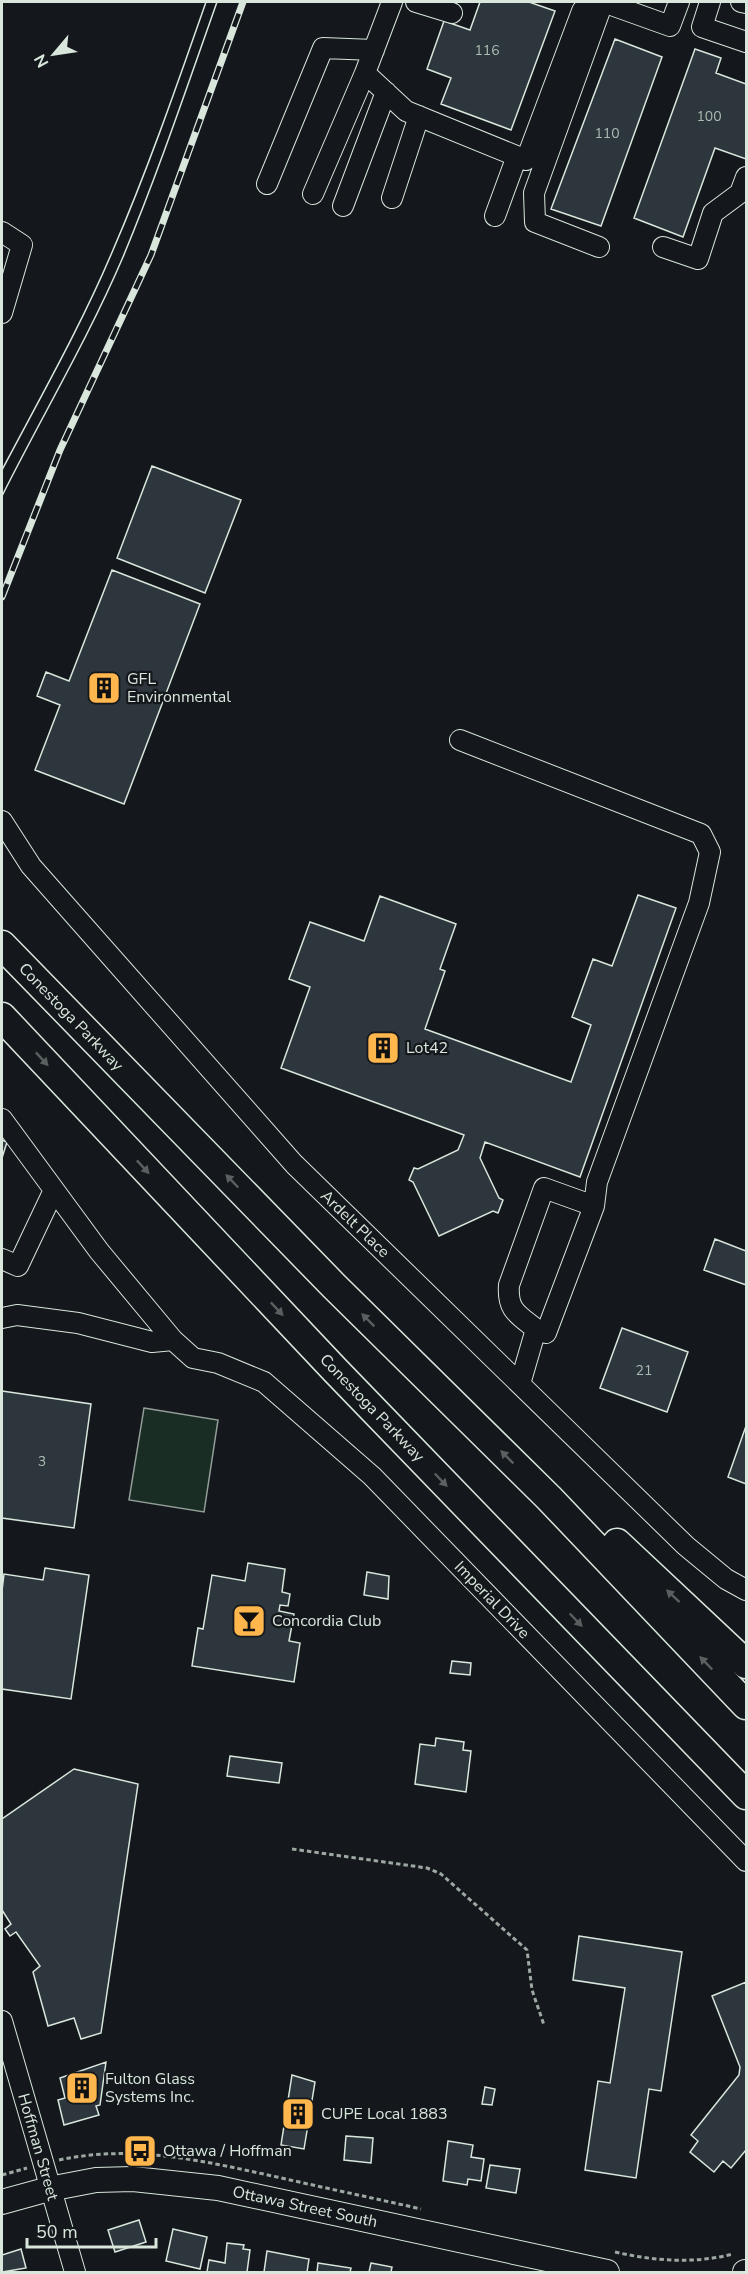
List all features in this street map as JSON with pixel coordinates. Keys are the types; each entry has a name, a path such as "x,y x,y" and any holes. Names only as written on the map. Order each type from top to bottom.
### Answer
{"highway":[{"name":"Conestoga Parkway","path":"2,945 334,1286 549,1498 747,1705"},
{"name":"Conestoga Parkway","path":"2,1017 335,1370 747,1795"},
{"path":"549,1498 586,1515 747,1664"}],"main road":[{"name":"Ottawa Street South","path":"2,2202 49,2188 96,2180 133,2179 218,2188 608,2272"}],"street":[{"path":"314,194 392,2"},
{"path":"416,2 452,13"},
{"path":"365,73 406,111 526,160 582,11 599,2 670,26 679,2"},
{"path":"599,2 534,193 535,222 599,247"},
{"path":"711,2 702,27 747,42"},
{"path":"741,2 747,3"},
{"path":"267,184 323,48 374,51"},
{"path":"343,207 386,92"},
{"path":"392,198 418,116"},
{"path":"495,216 517,156"},
{"path":"663,247 698,259 713,213 740,193 747,177"},
{"path":"2,232 22,245 2,313"},
{"path":"460,740 700,834 710,852 699,903 597,1182 594,1206 546,1333 536,1329 514,1311 508,1299 508,1285 544,1188 594,1206"},
{"name":"Ardelt Place","path":"2,821 31,866 294,1164 686,1546 726,1579 747,1590"},
{"name":"Imperial Drive","path":"2,1119 99,1251 173,1340 193,1358 218,1363 264,1382 372,1476 747,1862"},
{"path":"2,1259 18,1266 54,1190"},
{"path":"2,1318 17,1315 78,1323 152,1342 173,1340"},
{"path":"519,1384 536,1329"},
{"name":"Hoffman Street","path":"2,2021 75,2272"}],"path":[{"path":"292,1850 427,1868 441,1874 527,1950 532,1990 544,2025"},
{"path":"2,2175 21,2170"}],"green space":[{"path":"144,1408 218,1420 204,1512 129,1500"}],"building":[{"path":"480,2 529,2 555,11 511,130 441,104 451,78 427,69 444,21 470,30"},
{"path":"615,39 662,57 601,226 551,209"},
{"path":"695,49 721,58 716,73 746,84 746,159 715,148 683,237 634,218"},
{"path":"152,466 241,500 205,593 117,558"},
{"name":"GFL Environmental","path":"112,570 200,604 124,804 35,770 60,705 37,696 46,672 69,681"},
{"name":"Lot42","path":"638,895 676,908 580,1177 485,1142 480,1158 499,1198 503,1200 498,1213 493,1211 439,1236 413,1182 409,1180 414,1168 418,1169 458,1150 464,1135 281,1068 310,987 289,979 310,922 364,941 380,896 456,924 440,969 445,971 425,1029 571,1082 591,1025 572,1017 593,959 612,966"},
{"path":"2,1140 7,1142 2,1158"},
{"path":"715,1239 746,1251 746,1285 704,1270"},
{"path":"622,1328 688,1352 667,1412 600,1388"},
{"path":"2,1391 91,1404 74,1528 2,1518"},
{"path":"746,1426 746,1484 728,1477"},
{"name":"Concordia Club","path":"248,1563 285,1569 282,1592 290,1594 288,1606 280,1605 279,1611 294,1614 289,1641 300,1643 294,1682 192,1666 198,1628 203,1629 212,1575 245,1581"},
{"path":"45,1568 89,1575 71,1699 2,1689 4,1574 43,1580"},
{"path":"367,1572 389,1576 388,1599 364,1595"},
{"path":"452,1661 471,1663 470,1675 450,1673"},
{"path":"436,1738 464,1742 463,1750 471,1751 466,1792 415,1784 420,1744 435,1746"},
{"path":"230,1756 282,1763 279,1783 227,1776"},
{"path":"74,1769 138,1784 101,2033 81,2039 74,2018 48,2026 33,1972 40,1966 16,1932 10,1936 5,1929 11,1924 2,1910 2,1819"},
{"path":"579,1936 682,1952 661,2091 649,2089 636,2178 585,2170 598,2081 610,2083 625,1988 573,1980"},
{"path":"746,1982 746,2150 731,2168 723,2161 714,2172 690,2152 698,2141 691,2135 739,2075 740,2067 712,1996"},
{"name":"Fulton Glass Systems Inc.","path":"106,2062 100,2105 96,2106 99,2115 64,2125 58,2100 65,2098 60,2078"},
{"name":"CUPE Local 1883","path":"292,2075 315,2082 304,2149 281,2145"},
{"path":"485,2087 495,2089 492,2105 482,2104"},
{"path":"346,2136 373,2138 371,2163 344,2160"},
{"path":"448,2141 473,2145 471,2157 484,2159 481,2181 468,2179 467,2185 443,2181"},
{"path":"490,2165 520,2169 516,2193 486,2188"},
{"path":"139,2220 146,2242 115,2252 108,2230"},
{"path":"173,2229 207,2237 200,2269 166,2261"},
{"path":"227,2243 244,2245 243,2249 250,2250 247,2272 207,2272 209,2260 225,2263"},
{"path":"21,2249 26,2268 2,2272 2,2255"},
{"path":"267,2251 309,2259 307,2272 264,2272"},
{"path":"318,2263 351,2268 350,2272 317,2272"},
{"path":"371,2263 392,2267 391,2272 369,2272"}],"tram line":[{"path":"2,470 101,278 150,158 206,2"},
{"path":"2,496 80,348 123,257 160,162 217,2"}],"railway":[{"path":"2,597 60,450 151,255 243,2"}],"place":[{"name":"GFL Environmental","path":"104,688"},
{"name":"Lot42","path":"383,1048"},
{"name":"Concordia Club","path":"249,1621"},
{"name":"Fulton Glass Systems Inc.","path":"82,2088"},
{"name":"CUPE Local 1883","path":"298,2114"},
{"name":"Ottawa / Hoffman","path":"140,2151"}]}
